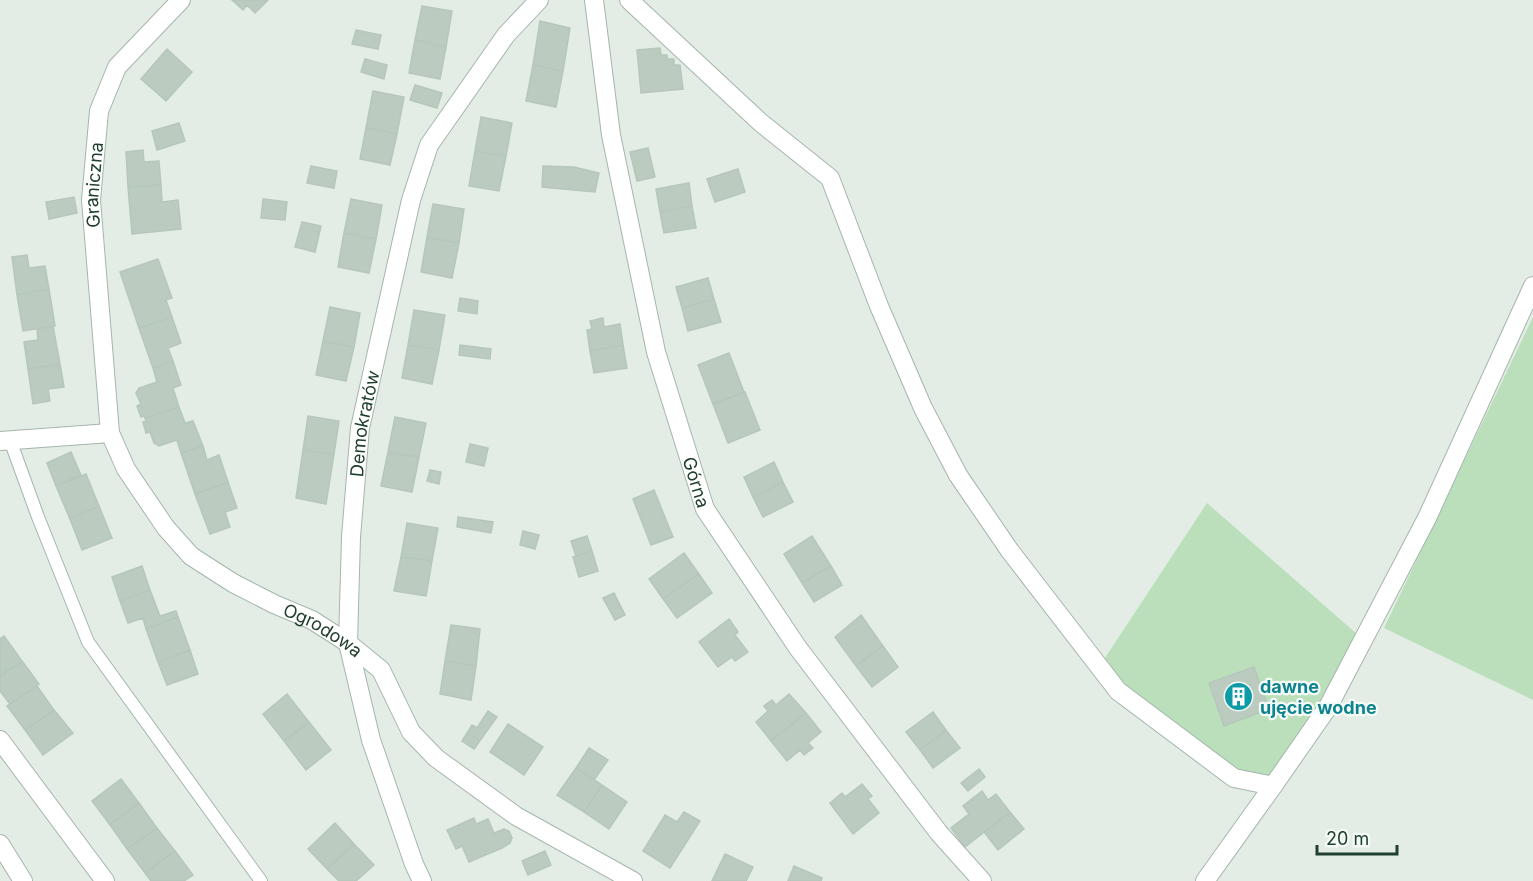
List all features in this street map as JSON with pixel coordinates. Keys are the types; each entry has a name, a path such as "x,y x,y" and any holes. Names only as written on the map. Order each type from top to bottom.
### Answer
{"street":[{"name":"Graniczna","path":"110,434 91,200 99,111 117,67 181,0"},
{"name":"Demokratów","path":"422,881 370,740 348,643 351,537 360,428 411,200 429,145 506,35 538,0"},
{"name":"Górna","path":"594,0 611,135 656,352 705,509 798,648 939,833 982,881"},
{"path":"629,0 760,122 830,178 879,306 923,408 958,474 1010,551 1118,692 1234,778 1273,786"},
{"path":"1205,881 1328,707 1427,518 1533,286"},
{"path":"5,440 110,434"},
{"name":"Ogrodowa","path":"110,434 126,469 166,528 191,556 233,583 312,620 348,643 381,670 411,732 436,758 516,816 633,881"},
{"path":"0,740 105,881"},
{"path":"0,844 23,881"}],"lane":[{"path":"5,440 88,642 261,881"}],"green space":[{"path":"1533,317 1533,700 1384,628"},
{"path":"1207,503 1357,634 1323,704 1270,779 1237,771 1121,686 1101,664"}],"building":[{"path":"232,0 268,0 255,13 247,5 243,10"},
{"path":"422,6 452,11 446,47 415,40"},
{"path":"540,21 570,28 563,71 533,65"},
{"path":"356,30 381,35 378,49 352,44"},
{"path":"415,40 446,47 440,79 409,73"},
{"path":"660,48 661,55 667,55 667,59 674,59 674,65 680,65 683,89 641,93 637,50"},
{"path":"167,49 192,72 166,101 141,79"},
{"path":"365,59 387,65 384,79 361,72"},
{"path":"533,65 563,71 556,107 526,101"},
{"path":"415,85 442,93 437,108 410,100"},
{"path":"373,91 404,97 397,134 366,128"},
{"path":"481,117 512,123 506,156 475,151"},
{"path":"179,123 185,141 157,150 152,131"},
{"path":"366,128 397,134 390,165 360,159"},
{"path":"648,148 655,177 637,181 630,152"},
{"path":"143,150 144,162 159,161 161,185 128,187 126,152"},
{"path":"475,151 506,156 499,191 469,186"},
{"path":"311,166 337,171 334,188 307,183"},
{"path":"543,166 574,167 599,173 595,192 542,187"},
{"path":"738,169 745,192 715,202 707,179"},
{"path":"689,183 692,206 660,212 656,189"},
{"path":"161,185 162,202 178,200 181,229 132,234 128,187"},
{"path":"74,197 77,213 49,219 46,202"},
{"path":"263,199 287,202 285,220 261,218"},
{"path":"351,199 382,205 376,239 344,233"},
{"path":"433,204 464,209 459,243 427,237"},
{"path":"692,206 696,228 664,233 660,212"},
{"path":"302,222 321,226 315,252 295,247"},
{"path":"344,233 376,239 369,273 338,267"},
{"path":"427,237 459,243 452,278 421,272"},
{"path":"27,255 29,268 45,266 49,289 17,295 12,257"},
{"path":"158,259 172,298 166,300 172,317 139,328 120,272"},
{"path":"708,278 714,299 682,308 676,287"},
{"path":"49,289 55,326 23,331 17,295"},
{"path":"460,298 478,301 477,314 458,311"},
{"path":"714,299 721,322 688,331 682,308"},
{"path":"330,307 360,313 354,347 323,341"},
{"path":"414,310 445,315 439,350 408,345"},
{"path":"172,317 181,343 168,348 173,361 153,368 139,328"},
{"path":"603,318 604,327 620,324 623,345 590,351 587,330 592,329 590,321"},
{"path":"53,326 60,364 28,369 24,342 38,340 37,329"},
{"path":"323,341 354,347 346,381 316,375"},
{"path":"408,345 439,350 432,384 402,378"},
{"path":"460,345 491,349 490,359 459,355"},
{"path":"623,345 627,368 594,373 590,351"},
{"path":"729,353 744,392 713,404 698,365"},
{"path":"173,361 181,385 173,388 179,407 145,418 141,417 137,406 141,404 136,393 139,388 157,382 153,368"},
{"path":"60,364 64,387 48,389 50,401 33,404 28,369"},
{"path":"745,392 760,430 728,443 713,404"},
{"path":"179,407 185,423 193,421 203,446 181,453 177,440 159,446 154,443 150,432 146,433 143,422 146,421 145,418"},
{"path":"308,416 339,421 334,454 303,450"},
{"path":"395,417 426,423 419,457 388,452"},
{"path":"470,444 488,448 484,466 466,462"},
{"path":"203,446 207,460 219,455 228,482 195,494 181,453"},
{"path":"303,450 334,454 326,504 296,498"},
{"path":"71,452 81,475 56,486 47,463"},
{"path":"388,452 419,457 412,492 381,486"},
{"path":"774,462 783,482 753,497 744,477"},
{"path":"430,470 441,472 439,484 427,481"},
{"path":"86,474 99,506 70,519 56,486"},
{"path":"228,482 237,508 225,512 230,527 210,534 195,494"},
{"path":"783,482 793,502 763,517 753,497"},
{"path":"654,490 673,537 651,545 633,499"},
{"path":"99,506 112,538 82,550 70,519"},
{"path":"458,517 493,522 491,533 457,527"},
{"path":"407,523 438,528 432,561 401,557"},
{"path":"523,531 539,535 535,549 520,545"},
{"path":"587,536 592,551 576,556 571,541"},
{"path":"812,536 831,566 802,583 784,554"},
{"path":"592,551 598,571 579,577 573,557"},
{"path":"684,553 699,574 663,599 649,579"},
{"path":"401,557 432,561 426,596 394,591"},
{"path":"142,566 150,590 120,601 112,577"},
{"path":"831,566 842,585 814,602 802,583"},
{"path":"699,574 712,593 677,618 663,599"},
{"path":"150,590 160,616 176,611 178,617 146,629 143,618 128,623 120,601"},
{"path":"614,593 625,615 615,620 603,598"},
{"path":"861,615 883,646 856,666 835,637"},
{"path":"178,617 190,650 158,662 146,629"},
{"path":"729,619 738,632 735,635 748,652 735,661 732,657 718,667 699,642"},
{"path":"451,625 480,629 476,666 445,661"},
{"path":"4,636 22,661 0,676 0,639"},
{"path":"883,646 898,667 872,687 856,666"},
{"path":"190,650 198,674 167,685 158,662"},
{"path":"22,661 39,684 10,704 0,691 0,676"},
{"path":"445,661 476,666 471,700 440,694"},
{"name":"dawne ujęcie wodne","path":"1254,667 1269,709 1224,726 1209,683"},
{"path":"37,686 54,710 25,730 7,706"},
{"path":"287,694 309,722 284,741 263,714"},
{"path":"789,694 806,713 771,741 756,722 768,711 764,706 772,700 776,705"},
{"path":"54,710 73,733 43,755 25,730"},
{"path":"488,711 497,717 474,749 462,741 472,725 477,728"},
{"path":"933,712 946,730 920,750 906,732"},
{"path":"806,713 821,732 808,743 813,748 804,755 800,750 787,761 771,741"},
{"path":"309,722 331,750 306,770 284,741"},
{"path":"508,724 543,747 524,775 490,752"},
{"path":"946,730 960,748 933,768 920,750"},
{"path":"589,748 608,760 594,780 576,768"},
{"path":"576,768 602,785 584,812 557,795"},
{"path":"979,769 985,777 968,791 961,783"},
{"path":"121,779 139,803 110,825 92,801"},
{"path":"862,784 872,796 868,799 879,813 853,834 830,803 842,793 845,797"},
{"path":"602,785 627,802 609,829 584,812"},
{"path":"982,791 988,800 996,794 1010,812 965,847 951,828 969,814 963,806"},
{"path":"139,803 157,828 127,849 110,825"},
{"path":"684,812 700,821 670,868 643,851 665,815 677,822"},
{"path":"1010,812 1024,829 998,850 984,832"},
{"path":"474,818 476,824 488,819 494,833 504,829 509,831 512,838 510,843 502,848 469,862 462,846 456,849 447,830"},
{"path":"335,823 354,844 327,869 308,849"},
{"path":"157,828 175,851 145,873 127,849"},
{"path":"354,844 374,865 356,881 339,881 327,869"},
{"path":"175,851 193,875 184,881 151,881 145,873"},
{"path":"545,851 551,865 528,875 522,861"},
{"path":"725,854 753,867 746,881 712,881"},
{"path":"794,866 822,878 821,881 788,881"}],"place":[{"name":"dawne ujęcie wodne","path":"1239,696"}]}
